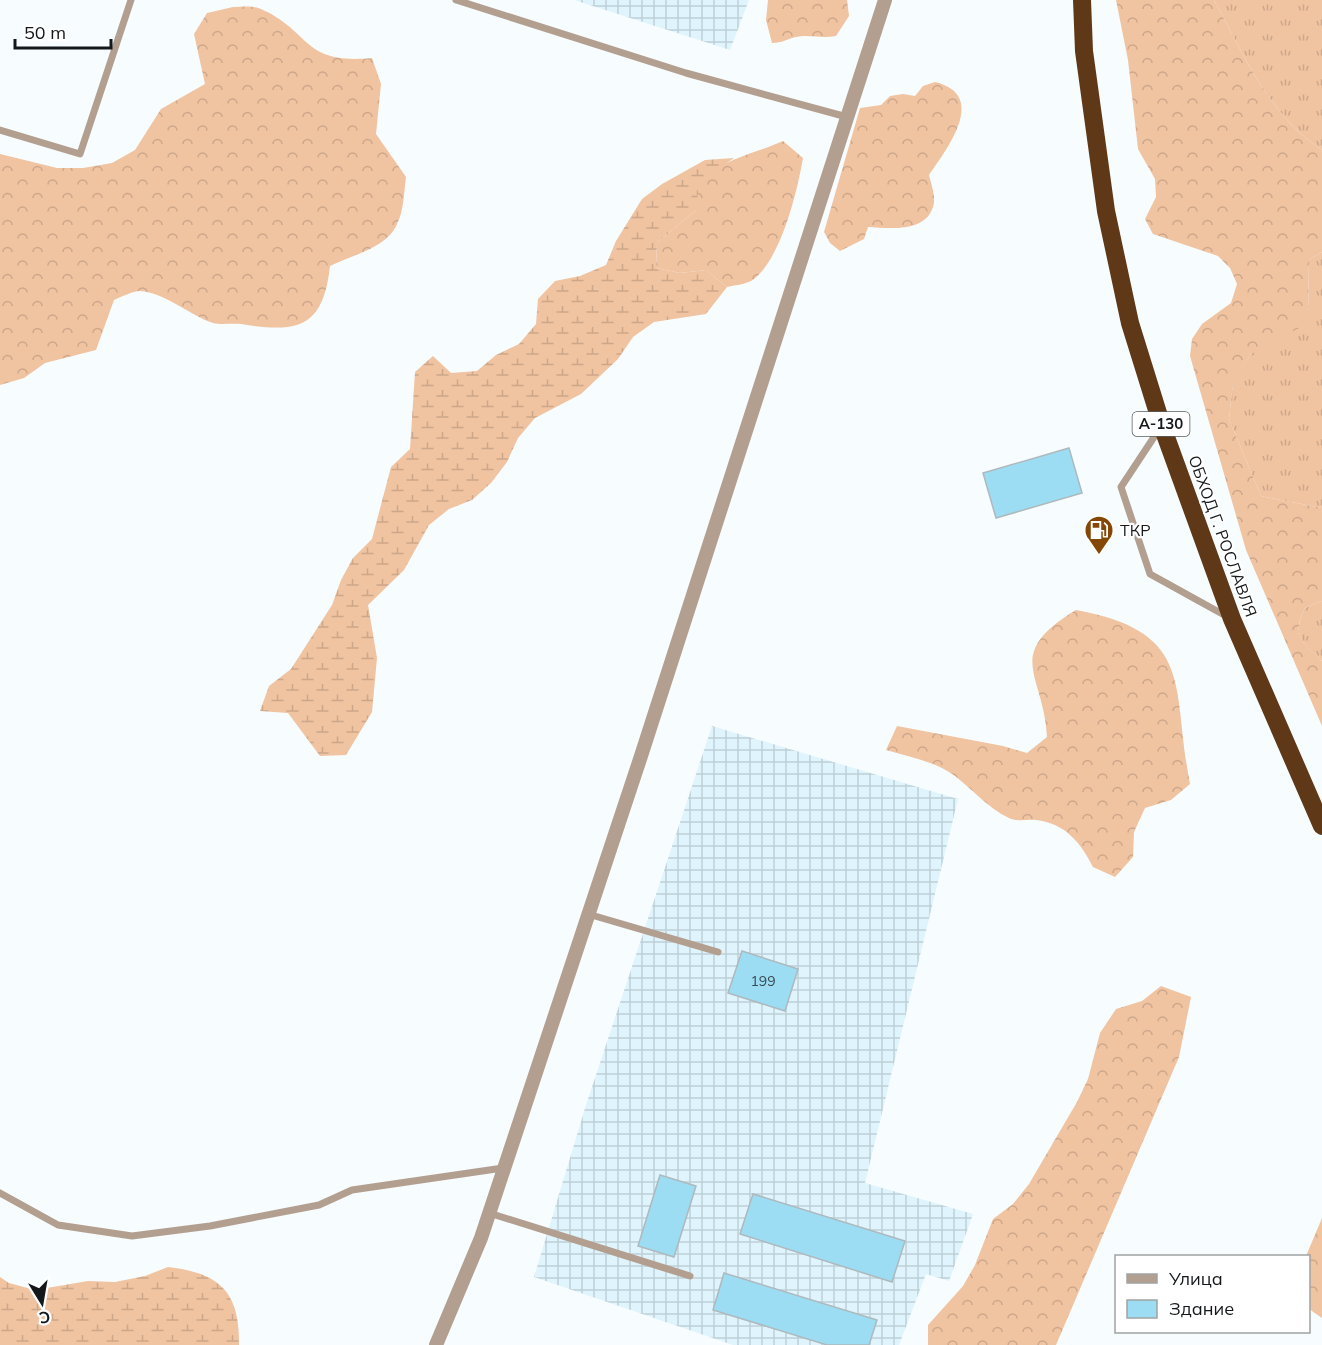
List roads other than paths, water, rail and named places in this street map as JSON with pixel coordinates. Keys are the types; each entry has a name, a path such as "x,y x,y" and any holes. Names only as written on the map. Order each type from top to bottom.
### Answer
{"highway":[{"name":"ОБХОД Г. РОСЛАВЛЯ","path":"1082,0 1084,51 1107,211 1130,323 1161,426 1232,619 1322,826"}],"street":[{"path":"436,1345 482,1238 885,0"}],"lane":[{"path":"0,130 80,154 132,0"},
{"path":"456,0 686,73 847,117"},
{"path":"1161,426 1121,487 1150,574 1232,619"},
{"path":"588,914 718,952"},
{"path":"0,1192 58,1225 132,1236 210,1226 319,1205 352,1190 503,1168"},
{"path":"489,1213 690,1276"}],"place":[{"name":"ТКР","path":"1099,556"}]}
